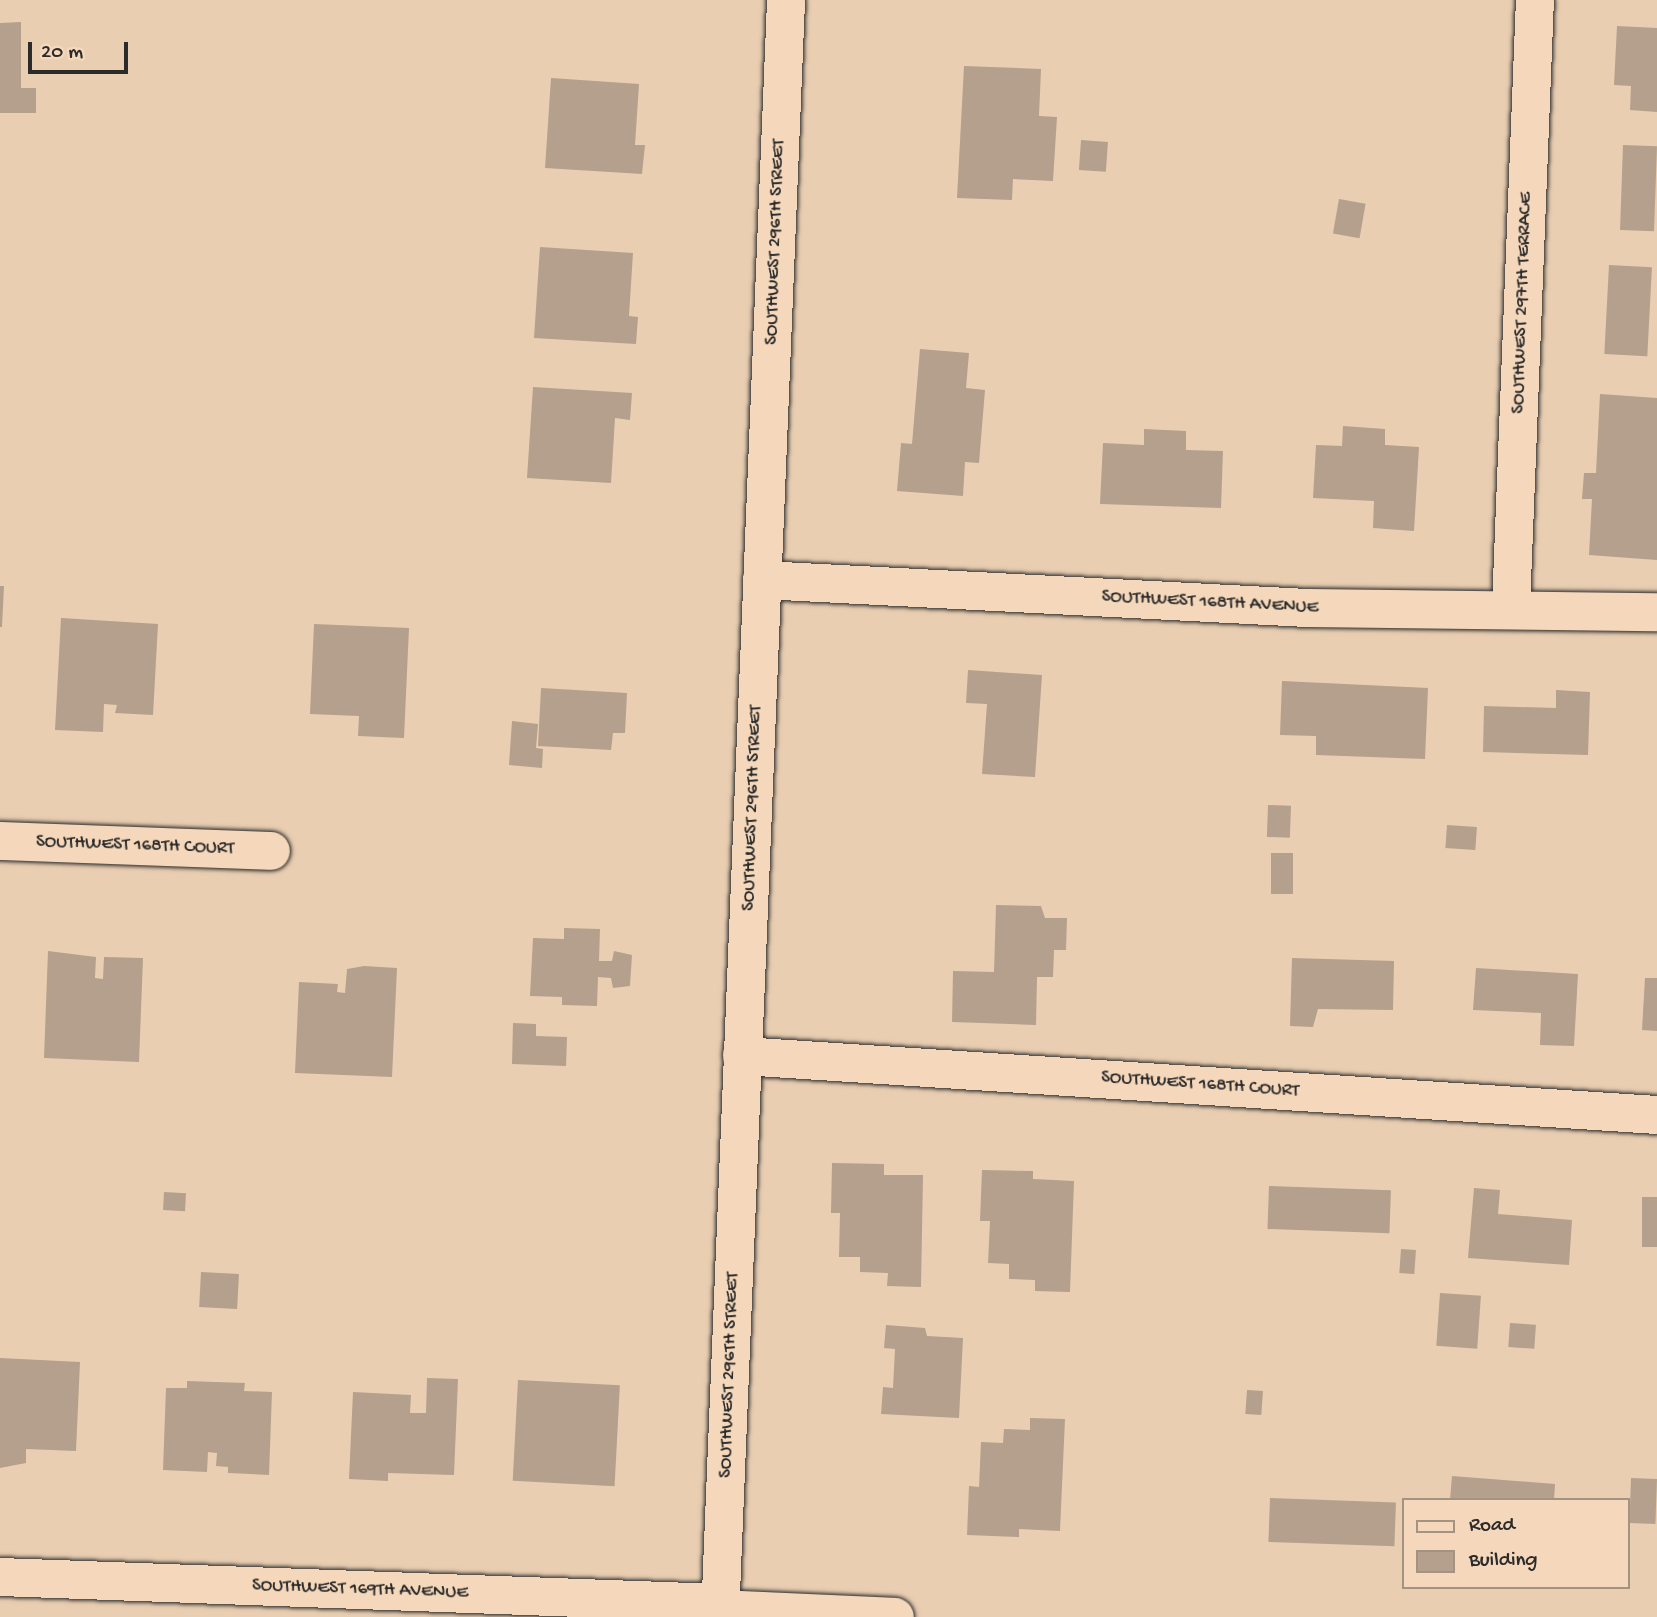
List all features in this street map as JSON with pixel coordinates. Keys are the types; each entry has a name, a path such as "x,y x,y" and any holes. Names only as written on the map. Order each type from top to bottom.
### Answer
{"street":[{"name":"SOUTHWEST 296TH STREET","path":"720,1610 786,0"},
{"name":"SOUTHWEST 297TH TERRACE","path":"1511,607 1535,0"},
{"name":"SOUTHWEST 168TH AVENUE","path":"762,580 1307,608 1511,607 1657,612"},
{"name":"SOUTHWEST 168TH COURT","path":"0,841 271,851"},
{"name":"SOUTHWEST 168TH COURT","path":"742,1056 1657,1115"},
{"name":"SOUTHWEST 169TH AVENUE","path":"0,1577 895,1617"}],"building":[{"path":"21,22 21,88 36,88 36,113 0,113 0,23"},
{"path":"1617,26 1657,28 1657,112 1630,110 1631,86 1614,85"},
{"path":"964,66 1041,69 1039,116 1057,117 1053,181 1013,179 1012,200 957,198"},
{"path":"551,78 639,84 635,145 645,145 642,174 545,168"},
{"path":"1081,140 1108,142 1106,172 1079,170"},
{"path":"1623,145 1657,146 1654,231 1620,230"},
{"path":"1339,199 1366,204 1360,238 1333,233"},
{"path":"540,247 633,253 629,316 638,317 636,344 534,338"},
{"path":"1609,265 1652,267 1647,356 1604,354"},
{"path":"920,349 969,353 966,388 985,390 979,463 965,462 963,496 897,491 901,443 912,444"},
{"path":"533,387 632,393 630,420 615,418 611,483 527,478"},
{"path":"1600,394 1657,398 1657,560 1589,555 1592,499 1582,499 1584,473 1596,473"},
{"path":"1343,426 1385,429 1385,445 1419,447 1414,531 1373,528 1374,501 1313,498 1316,445 1342,446"},
{"path":"1144,429 1186,431 1186,450 1223,451 1221,508 1100,504 1103,443 1144,445"},
{"path":"0,586 4,586 2,627 0,627"},
{"path":"61,618 158,624 153,715 115,713 117,705 104,704 103,732 55,730"},
{"path":"314,624 409,628 404,738 358,736 359,716 310,714"},
{"path":"968,670 1042,675 1035,777 982,774 987,704 966,703"},
{"path":"1282,681 1428,688 1425,759 1316,755 1316,736 1280,735"},
{"path":"541,688 627,693 625,733 613,733 611,750 538,746"},
{"path":"1556,690 1590,692 1588,755 1483,752 1484,706 1556,708"},
{"path":"512,721 538,724 536,748 543,749 542,768 509,765"},
{"path":"1268,805 1291,806 1290,838 1267,837"},
{"path":"1447,825 1477,827 1475,850 1445,848"},
{"path":"1271,853 1293,853 1293,894 1271,894"},
{"path":"996,905 1041,906 1045,918 1067,918 1066,950 1054,950 1053,977 1037,977 1036,1025 952,1022 953,971 994,972"},
{"path":"564,928 600,929 599,961 612,961 614,951 632,955 630,986 613,988 611,978 598,977 597,1006 562,1005 562,997 530,996 533,938 564,939"},
{"path":"48,951 96,957 95,978 103,979 104,957 143,958 139,1062 44,1058"},
{"path":"1292,958 1394,961 1393,1010 1318,1009 1313,1027 1290,1026"},
{"path":"364,966 397,968 392,1077 295,1073 299,982 338,984 337,992 345,993 347,969"},
{"path":"1476,968 1578,974 1574,1046 1540,1045 1541,1013 1473,1010"},
{"path":"1645,978 1657,978 1657,1031 1642,1030"},
{"path":"513,1023 536,1024 536,1036 567,1037 566,1066 512,1064"},
{"path":"832,1163 884,1164 884,1175 923,1175 921,1287 887,1286 888,1273 860,1272 860,1257 839,1257 840,1213 831,1213"},
{"path":"982,1170 1033,1171 1033,1179 1074,1181 1070,1292 1035,1291 1035,1280 1009,1279 1009,1264 988,1263 990,1221 980,1221"},
{"path":"1269,1186 1391,1190 1389,1233 1267,1229"},
{"path":"1474,1188 1500,1190 1498,1214 1572,1220 1569,1265 1468,1258"},
{"path":"164,1192 186,1193 185,1211 163,1210"},
{"path":"1642,1197 1657,1197 1657,1247 1642,1247"},
{"path":"1401,1249 1416,1250 1414,1274 1399,1273"},
{"path":"201,1272 239,1274 237,1309 199,1307"},
{"path":"1440,1293 1481,1296 1477,1349 1436,1346"},
{"path":"1510,1323 1536,1325 1534,1349 1508,1347"},
{"path":"886,1325 925,1328 927,1336 963,1338 959,1418 881,1414 883,1387 893,1388 895,1349 884,1348"},
{"path":"0,1358 80,1362 76,1451 26,1449 26,1463 0,1468"},
{"path":"427,1378 458,1379 454,1475 388,1473 388,1481 349,1479 353,1392 411,1395 410,1413 426,1413"},
{"path":"518,1380 620,1385 615,1486 513,1481"},
{"path":"187,1381 245,1383 244,1391 272,1392 269,1475 228,1473 228,1467 216,1466 217,1453 208,1452 207,1472 163,1470 166,1388 187,1388"},
{"path":"1247,1390 1263,1391 1261,1415 1245,1414"},
{"path":"1030,1418 1065,1419 1060,1531 1019,1529 1019,1537 967,1535 969,1486 979,1487 981,1442 1003,1443 1004,1429 1030,1430"},
{"path":"1452,1476 1555,1484 1554,1498 1450,1498"},
{"path":"1631,1478 1657,1479 1655,1524 1629,1523"},
{"path":"1270,1498 1396,1502 1394,1546 1268,1542"}]}
